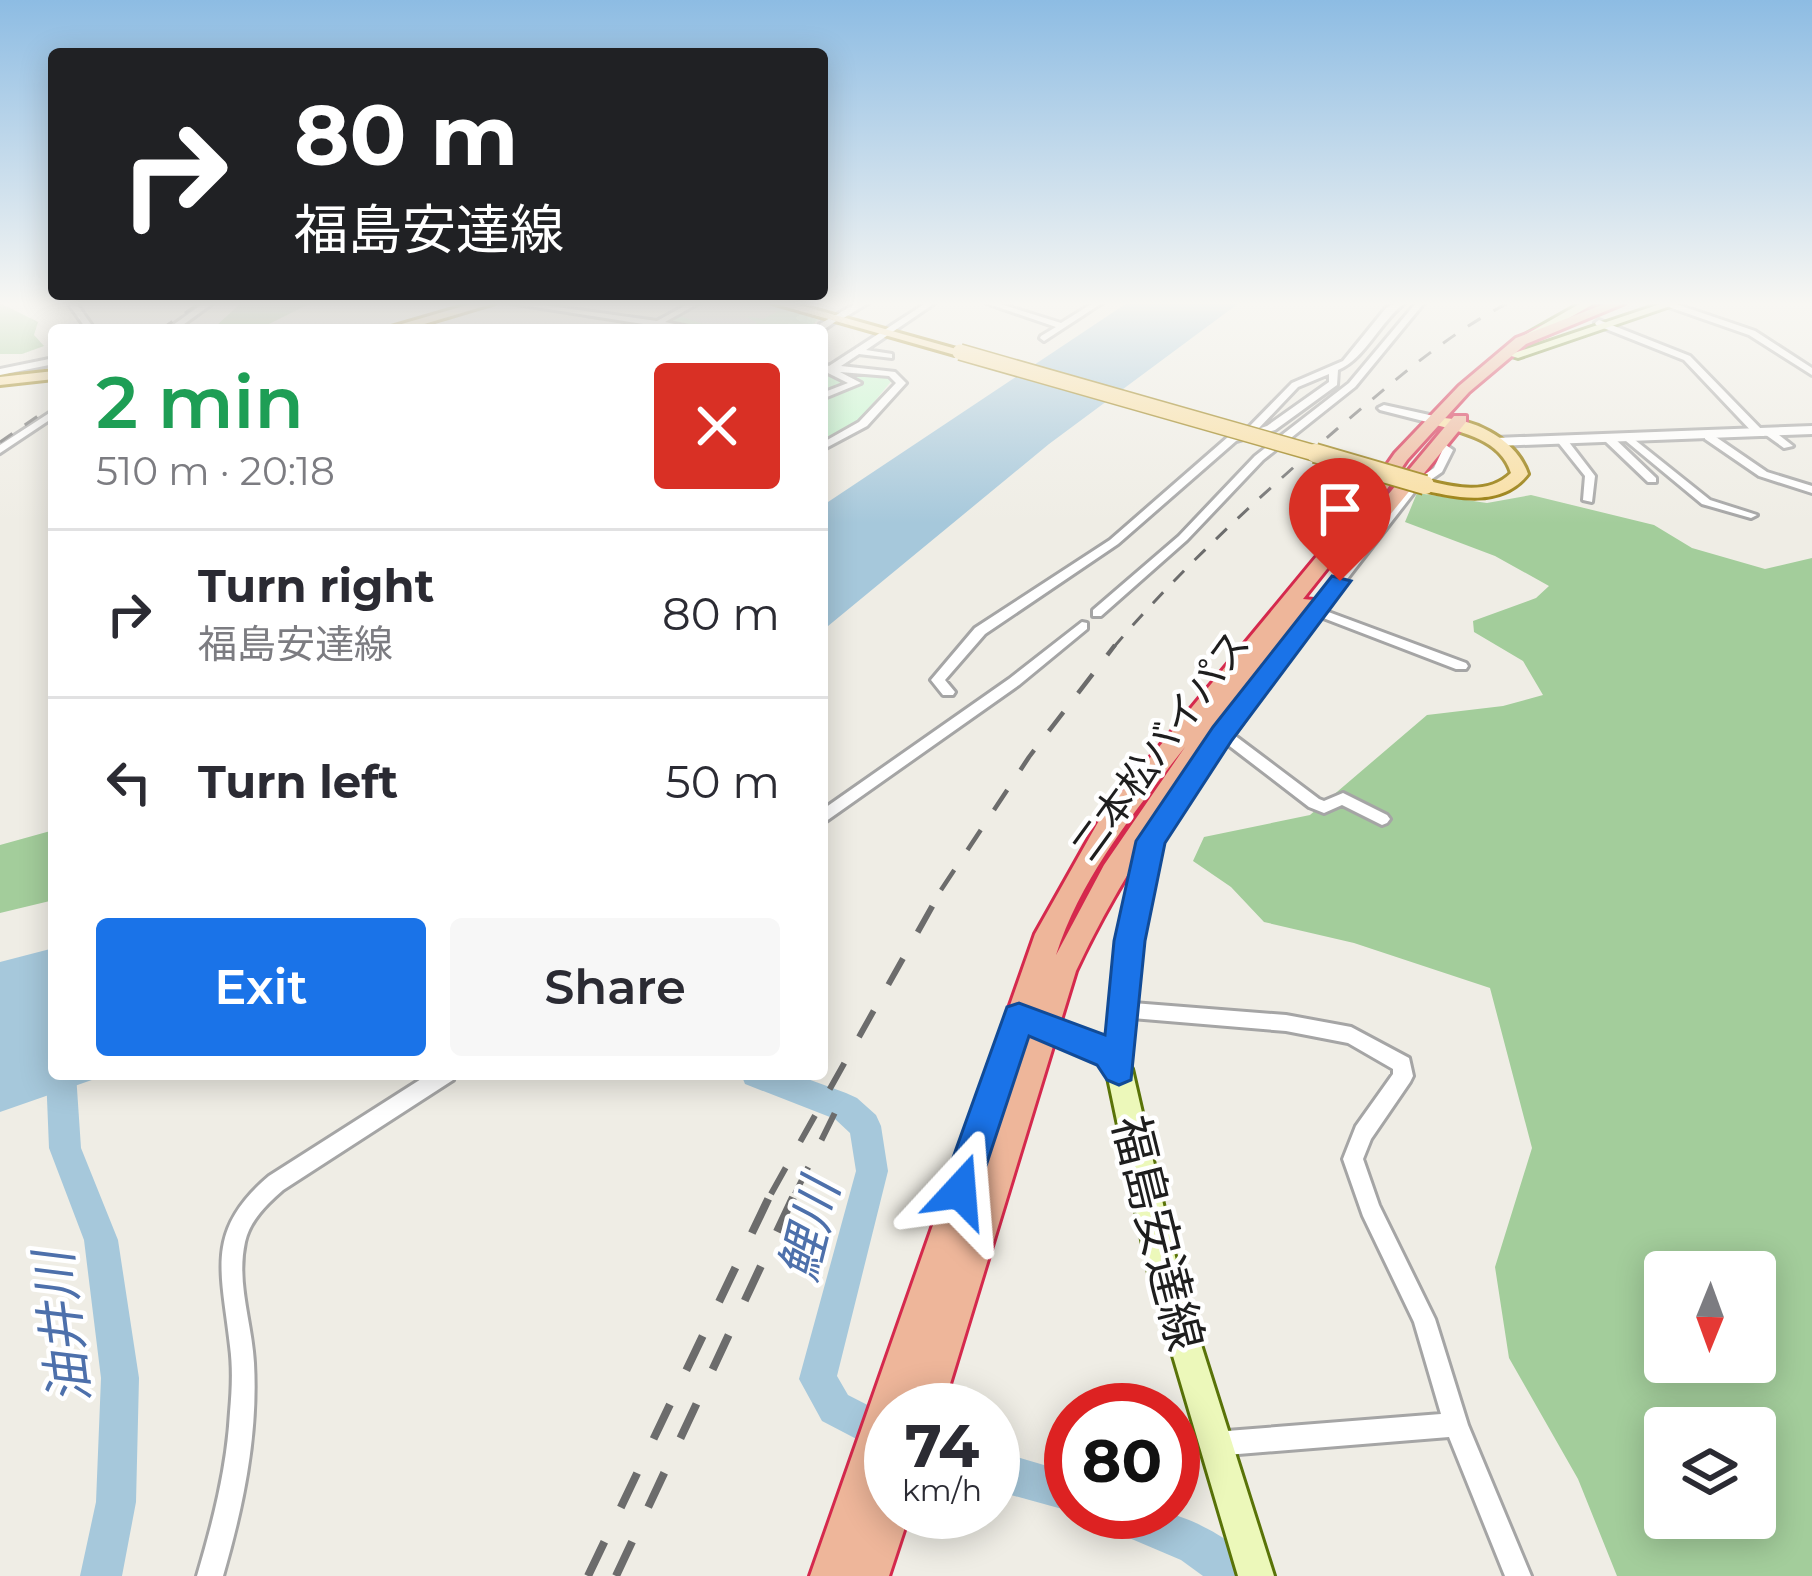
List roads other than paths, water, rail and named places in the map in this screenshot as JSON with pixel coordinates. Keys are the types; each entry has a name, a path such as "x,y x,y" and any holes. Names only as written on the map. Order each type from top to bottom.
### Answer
{"highway":[{"name":"二本松バイパス","path":"920,1383 1032,1021 1085,917 1143,817 1322,584 1490,377"},
{"name":"二本松バイパス","path":"831,1576 864,1506"},
{"path":"868,1576 881,1539"}],"main road":[{"path":"0,381 40,377"},
{"path":"1046,377 1425,485 1475,492 1510,486 1519,478 1520,466 1496,442 1445,430"},
{"name":"福島安達線","path":"1032,1021 1109,1054 1119,1069 1144,1194 1256,1576"}],"street":[{"path":"828,394 855,386 839,377"},
{"path":"828,444 863,424 901,382 895,377"},
{"path":"1247,434 1289,392 1320,377"},
{"path":"948,692 938,680 980,631 1114,542 1232,440 1262,433 1308,404 1334,383 1334,377"},
{"path":"1096,613 1183,538 1258,458 1359,377"},
{"path":"1706,377 1765,434 1788,446"},
{"path":"1119,1069 1129,941 1151,841 1222,734 1315,611 1412,488 1438,470 1448,450 1445,430 1384,408"},
{"path":"0,450 48,416"},
{"path":"1496,442 1812,430"},
{"path":"1709,437 1763,474 1812,490"},
{"path":"1609,439 1652,480"},
{"path":"1630,439 1706,502 1751,514"},
{"path":"1561,440 1590,476 1588,500"},
{"path":"1315,611 1461,666"},
{"path":"828,814 996,695 1082,626"},
{"path":"1222,734 1314,803 1324,807 1343,799 1382,819"},
{"path":"1126,1010 1286,1022 1351,1035 1402,1064 1403,1076 1363,1133 1353,1159 1370,1209 1424,1319 1456,1425 1518,1576"},
{"path":"210,1576 236,1467 241,1412 243,1365 231,1265 240,1226 256,1200 276,1183 437,1080"},
{"path":"1214,1444 1456,1425"}],"water":[{"path":"1016,377 1140,377 1049,444 828,626 828,502"},
{"path":"48,950 48,1080 92,1080 0,1112 0,962"}],"waterway":[{"name":"油井川","path":"61,1080 65,1148 101,1240 120,1378 116,1502 101,1576"},
{"name":"鯉川","path":"772,1080 846,1108 865,1126 872,1171 818,1379 835,1408 864,1424"},
{"name":"鯉川","path":"1020,1478 1044,1485"},
{"name":"鯉川","path":"1179,1539 1239,1576"}],"railway":[{"path":"1113,648 1221,534 1400,377"},
{"path":"0,442 48,409"},
{"path":"941,890 1029,757 1115,645"},
{"path":"771,1194 943,887"},
{"path":"795,1194 847,1088"},
{"path":"588,1576 772,1191"},
{"path":"616,1576 796,1191"}]}
